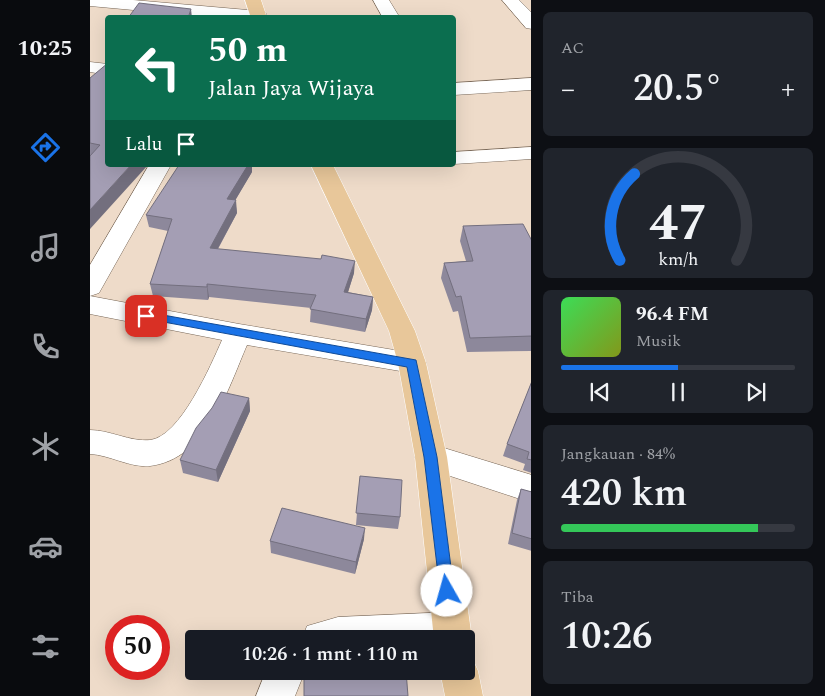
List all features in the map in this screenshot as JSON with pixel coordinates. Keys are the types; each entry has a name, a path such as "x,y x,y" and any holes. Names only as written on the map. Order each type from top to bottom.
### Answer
{"main road":[{"path":"252,0 258,15"},
{"path":"323,167 402,330 412,363 430,457 452,630"},
{"path":"461,680 464,696"}],"street":[{"path":"381,0 390,15"},
{"path":"510,0 531,24"},
{"path":"90,1 238,15"},
{"path":"90,66 105,69"},
{"path":"456,89 531,84"},
{"path":"456,158 531,153"},
{"path":"90,288 159,167"},
{"path":"90,305 239,334 412,363"},
{"path":"90,442 148,453 165,450 173,446 197,419 239,334"},
{"path":"430,457 531,489"},
{"path":"275,696 282,680"}],"building":[{"path":"139,3 191,9 189,15 130,15"},
{"path":"105,66 105,167 129,167 90,210 90,156 100,145 90,143 90,78"},
{"path":"178,167 247,167 227,199 236,200 210,248 321,259 322,255 355,261 344,292 373,297 366,319 310,309 316,295 207,284 207,287 150,284 172,219 146,215"},
{"path":"523,224 531,239 531,336 470,338 461,296 456,297 444,263 473,261 463,226"},
{"path":"531,384 531,460 527,459 529,452 507,444"},
{"path":"221,392 249,398 216,470 180,460 196,428 212,408"},
{"path":"360,476 402,480 400,517 356,513"},
{"path":"521,489 531,492 531,539 512,533"},
{"path":"282,508 365,528 356,562 270,541"},
{"path":"304,680 407,680 408,696 304,696"}],"route":[{"path":"146,316 239,334 412,363 430,457 447,591"}]}
